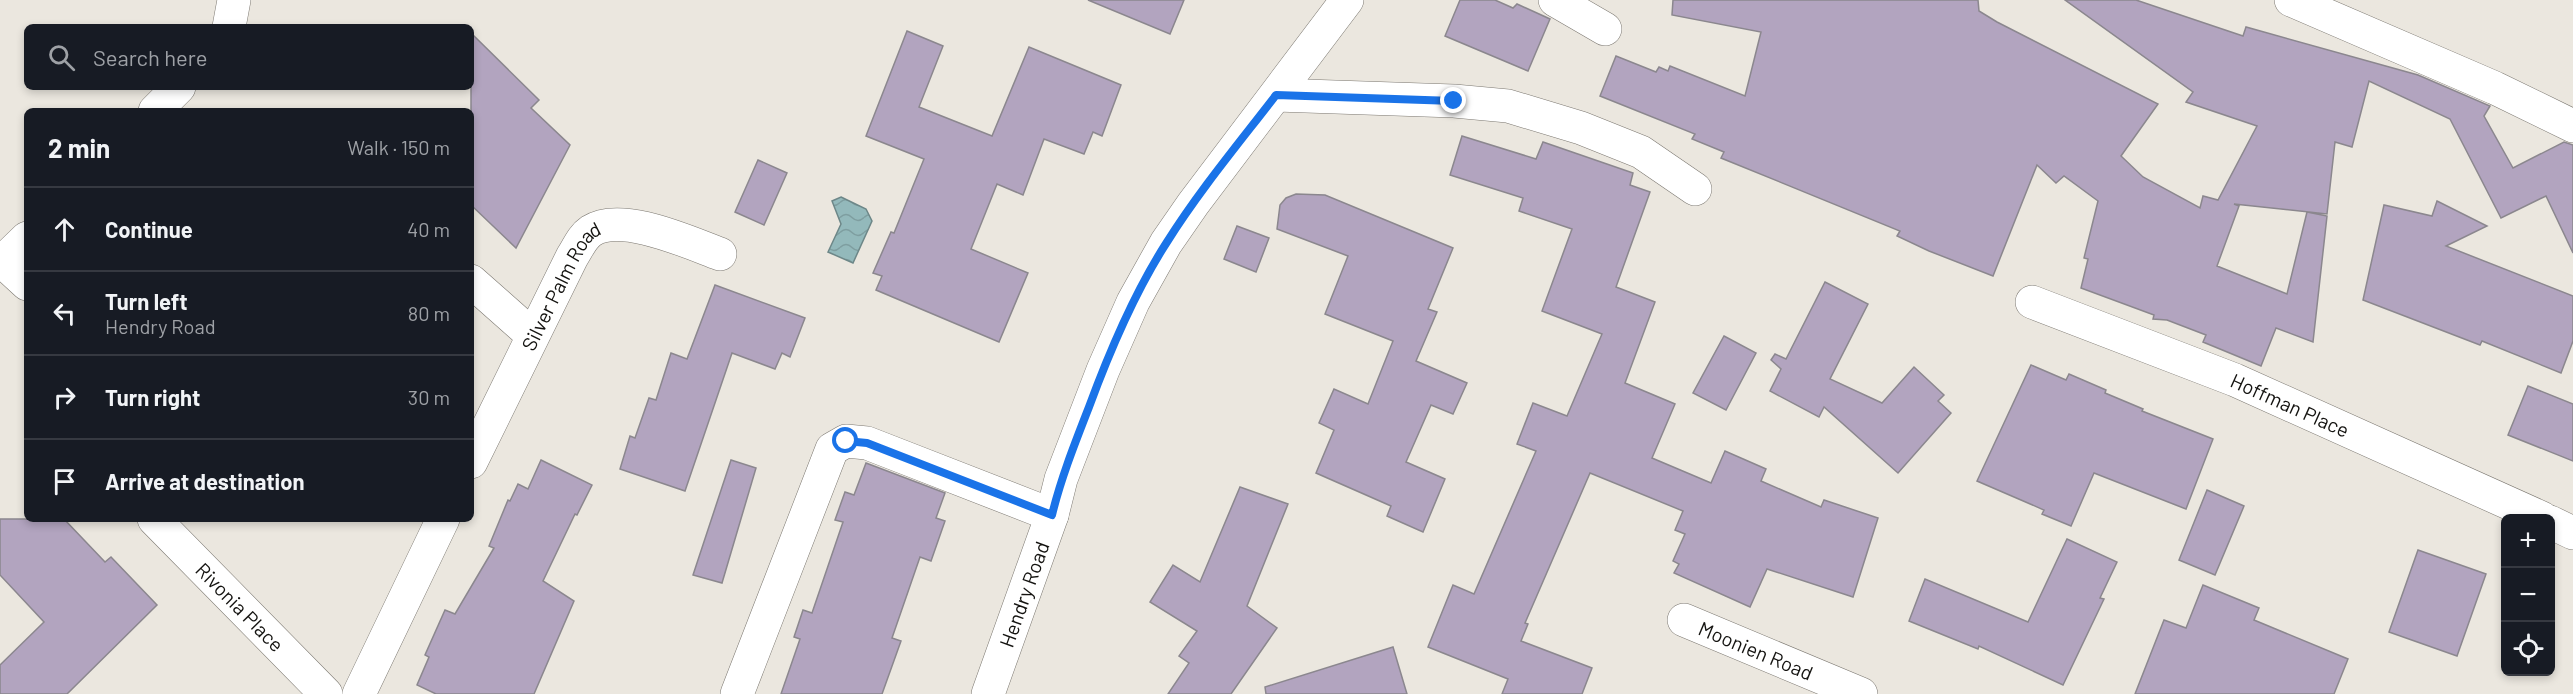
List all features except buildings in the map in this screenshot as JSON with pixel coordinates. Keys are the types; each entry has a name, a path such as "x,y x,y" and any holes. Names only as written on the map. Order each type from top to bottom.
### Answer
{"street":[{"path":"230,24 234,0"},
{"name":"Hendry Road","path":"988,694 1052,515 1061,479 1103,370 1133,302 1179,224 1347,0"},
{"path":"1555,0 1605,29"},
{"path":"2291,0 2495,88 2573,126"},
{"path":"158,108 176,90"},
{"path":"1276,95 1454,101 1508,106 1581,128 1641,152 1695,189"},
{"name":"Silver Palm Road","path":"474,456 532,335 583,239 591,231 612,224 669,235 720,254"},
{"path":"24,241 1,262 24,281"},
{"path":"474,284 532,335"},
{"name":"Hoffman Place","path":"2032,302 2235,380 2531,514"},
{"path":"737,694 832,449 846,441 867,443 1052,515"},
{"name":"Rivonia Place","path":"157,522 326,694"},
{"path":"359,694 443,522"},
{"path":"2555,524 2573,533"},
{"name":"Moonien Road","path":"1683,620 1861,694"}],"water":[{"path":"841,197 866,209 872,221 853,263 828,252 841,224 832,201"}],"route":[{"path":"846,441 867,443 1052,515 1061,479 1103,370 1133,302 1166,243 1276,95 1454,101"}]}
